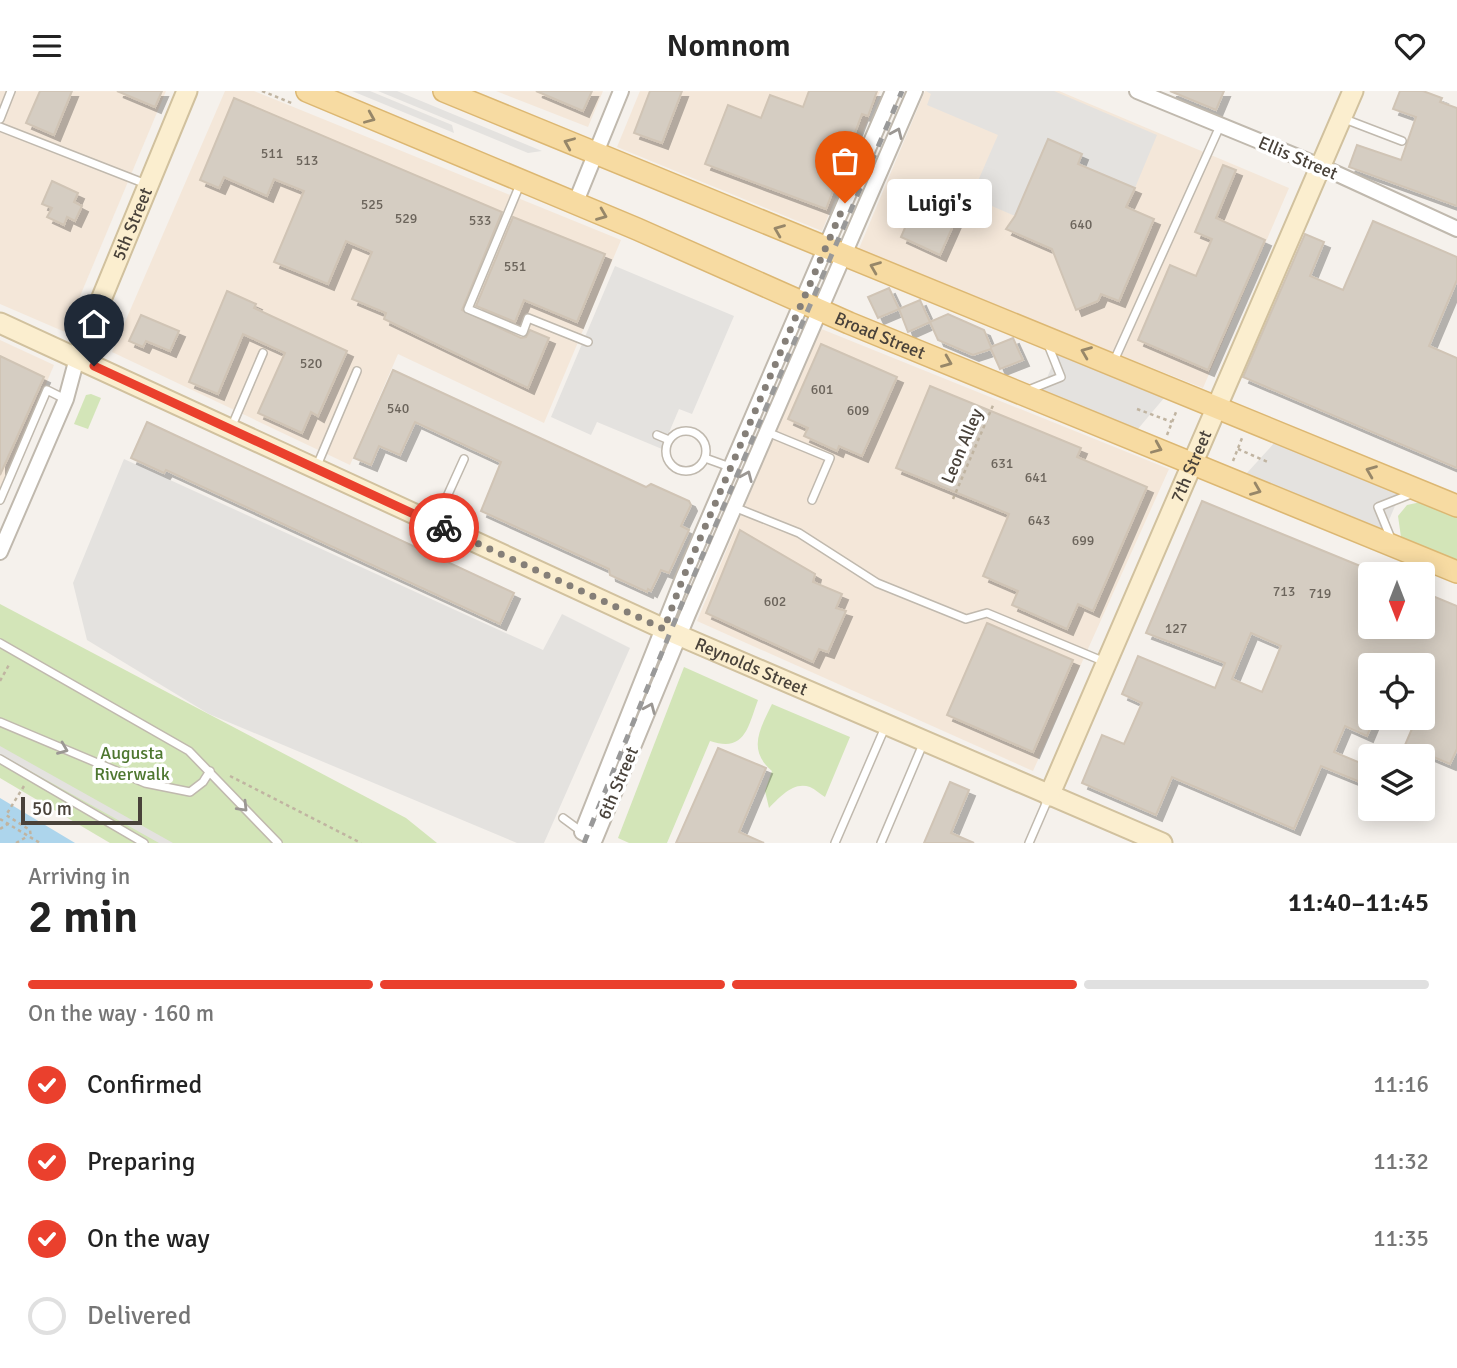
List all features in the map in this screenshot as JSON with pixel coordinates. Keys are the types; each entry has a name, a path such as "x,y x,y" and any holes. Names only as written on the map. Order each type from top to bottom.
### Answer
{"main road":[{"name":"5th Street","path":"77,358 187,91"},
{"name":"Broad Street","path":"307,91 811,305 1457,572"},
{"path":"444,91 1457,506"},
{"name":"7th Street","path":"1049,796 1353,91"},
{"name":"Reynolds Street","path":"0,323 672,632 1162,843"}],"street":[{"path":"575,204 621,91"},
{"name":"6th Street","path":"672,632 734,507 766,431 892,91"},
{"name":"6th Street","path":"834,251 915,91"},
{"name":"Ellis Street","path":"1137,91 1320,166 1457,229"},
{"name":"6th Street","path":"592,838 672,632 730,467 811,305"},
{"name":"5th Street","path":"0,552 66,399 77,358"}],"lane":[{"path":"0,119 11,91"},
{"path":"1342,118 1402,141"},
{"path":"1112,363 1220,125"},
{"path":"0,137 2,128 148,185"},
{"path":"521,182 468,309 523,332 528,318 588,342"},
{"path":"1022,392 1061,376 1044,335"},
{"path":"231,429 263,353"},
{"path":"315,468 357,371"},
{"path":"0,501 47,390 66,399"},
{"path":"683,431 696,433 705,444 705,458 692,470 680,470 667,457 669,440 683,431"},
{"path":"766,431 830,458 812,500"},
{"path":"657,435 669,440"},
{"path":"705,458 730,467"},
{"path":"435,524 464,459"},
{"path":"1394,545 1378,507 1418,491"},
{"path":"734,507 799,533 877,583 966,619 987,613 1107,663"},
{"path":"0,643 189,751 278,843"},
{"path":"0,722 145,783 190,792 203,782 210,771"},
{"path":"835,843 886,725"},
{"path":"881,843 924,741"},
{"path":"0,759 144,843"},
{"name":"7th Street","path":"1029,843 1049,796"},
{"path":"563,818 592,838"}],"path":[{"name":"Leon Alley","path":"953,499 994,403"},
{"path":"1164,441 1180,403"},
{"path":"1137,409 1172,422"},
{"path":"1230,468 1245,431"},
{"path":"1237,449 1270,463"},
{"path":"0,681 11,660"},
{"path":"210,771 223,772 361,843"},
{"path":"24,786 6,815 30,830 30,837"},
{"path":"0,819 40,843"},
{"path":"0,829 8,824"},
{"path":"16,843 30,837"}],"shaded area":[{"path":"0,91 166,91 65,332 0,304"},
{"path":"225,91 254,91 621,240 544,423 398,354 350,465 112,352"},
{"path":"352,91 370,91 452,125 454,133"},
{"path":"378,91 397,91 542,151 528,153"},
{"path":"496,91 603,91 588,127"},
{"path":"640,91 880,91 822,231 617,147"},
{"path":"925,91 1059,91 1289,188 1203,388 858,251"},
{"path":"926,91 1054,91 1157,135 1135,188 1078,164 1082,154 1048,139 1015,216 971,197 998,135 927,105 931,94"},
{"path":"615,266 734,316 692,414 679,409 662,449 597,422 591,435 551,417"},
{"path":"819,328 1169,469 1033,771 697,621"},
{"path":"0,340 54,365 0,492"},
{"path":"1057,354 1164,398 1137,430 1042,390"},
{"path":"1276,441 1400,494 1384,532 1246,474"},
{"path":"124,459 543,650 562,614 630,648 544,843 517,843 209,714 87,640 73,583"},
{"path":"0,746 173,843 159,843 0,754"}],"green space":[{"path":"86,395 101,398 88,429 74,424"},
{"path":"1421,502 1457,517 1457,563 1401,537 1398,516 1407,505"},
{"name":"Augusta Riverwalk","path":"0,604 406,818 437,843 110,843 0,778"},
{"path":"684,667 758,700 748,728 738,740 722,744 710,741 667,843 629,843 618,838"},
{"path":"772,704 850,737 825,797 810,787 798,786 787,791 769,808 765,791 772,771 760,755 758,739"}],"water":[{"path":"0,798 75,843 0,843"}],"building":[{"path":"40,91 72,91 54,135 26,123"},
{"path":"117,91 162,91 155,107"},
{"path":"536,91 592,91 583,111"},
{"path":"650,91 682,91 662,143 634,133"},
{"path":"809,91 877,91 868,116 862,114 826,209 705,164 728,105 761,118 770,95 803,107"},
{"path":"1170,91 1224,91 1216,110"},
{"path":"1400,91 1423,91 1442,98 1440,102 1457,108 1457,206 1349,167 1357,145 1401,160 1416,117 1393,109"},
{"path":"234,98 502,212 462,310 521,338 526,337 530,330 549,338 528,388 384,319 386,313 352,299 372,252 346,241 328,284 274,262 304,191 274,179 267,196 224,177 219,188 200,180"},
{"path":"1048,139 1082,154 1078,164 1135,188 1126,207 1154,219 1119,301 1101,294 1098,301 1076,310 1052,249 1006,229 1015,216"},
{"path":"1223,165 1236,170 1216,218 1265,240 1208,370 1138,340 1170,265 1196,276 1212,239 1195,232"},
{"path":"52,181 78,193 74,202 82,206 75,221 67,217 64,225 47,217 52,208 42,204"},
{"path":"924,184 964,201 940,255 901,237"},
{"path":"513,217 605,254 577,322 524,300 515,322 476,306"},
{"path":"1373,221 1457,257 1457,280 1429,346 1457,358 1457,468 1243,377 1305,234 1324,242 1310,276 1343,290"},
{"path":"889,288 899,309 878,318 868,297"},
{"path":"227,291 256,304 254,308 347,351 318,416 311,412 302,433 258,413 285,353 243,334 218,394 189,382"},
{"path":"920,300 930,322 908,332 899,309"},
{"path":"948,314 984,330 991,347 1013,338 1023,360 1000,369 991,349 973,355 938,340 930,322"},
{"path":"141,315 179,331 170,351 146,341 143,347 129,341"},
{"path":"821,344 897,377 862,456 839,446 837,451 804,436 808,428 788,419"},
{"path":"0,356 44,377 0,475"},
{"path":"393,370 646,487 651,484 689,501 691,505 681,526 689,530 669,573 661,570 651,591 648,589 647,592 610,575 609,569 481,511 501,462 415,422 400,455 379,446 371,465 354,458"},
{"path":"930,386 1081,448 1077,457 1147,487 1093,611 1078,604 1067,629 1012,605 1018,591 983,576 1009,514 896,468"},
{"path":"147,422 514,593 500,624 166,470 164,473 131,458"},
{"path":"1202,501 1358,565 1358,639 1435,639 1435,597 1457,606 1457,749 1450,764 1435,758 1435,744 1405,744 1411,730 1435,730 1435,653 1358,653 1358,730 1370,730 1367,736 1345,726 1334,752 1358,762 1358,781 1321,766 1294,829 1172,777 1156,815 1082,783 1102,735 1124,744 1142,703 1122,694 1138,656 1215,688 1225,663 1146,633","holes":["1251,633 1281,646 1262,692 1232,679"]},
{"path":"740,530 815,574 813,582 842,594 836,608 846,611 828,652 819,649 813,662 706,613"},
{"path":"987,623 1073,660 1033,752 947,715"},
{"path":"718,748 766,768 739,832 764,843 676,843"},
{"path":"950,782 969,790 951,833 974,843 924,843"}],"railway":[{"path":"584,843 683,601 902,91"}],"way so far":[{"path":"444,528 664,629 683,578 845,203"}],"place":[{"name":"Luigi's","path":"845,203"}],"route":[{"path":"94,366 444,528"}]}
